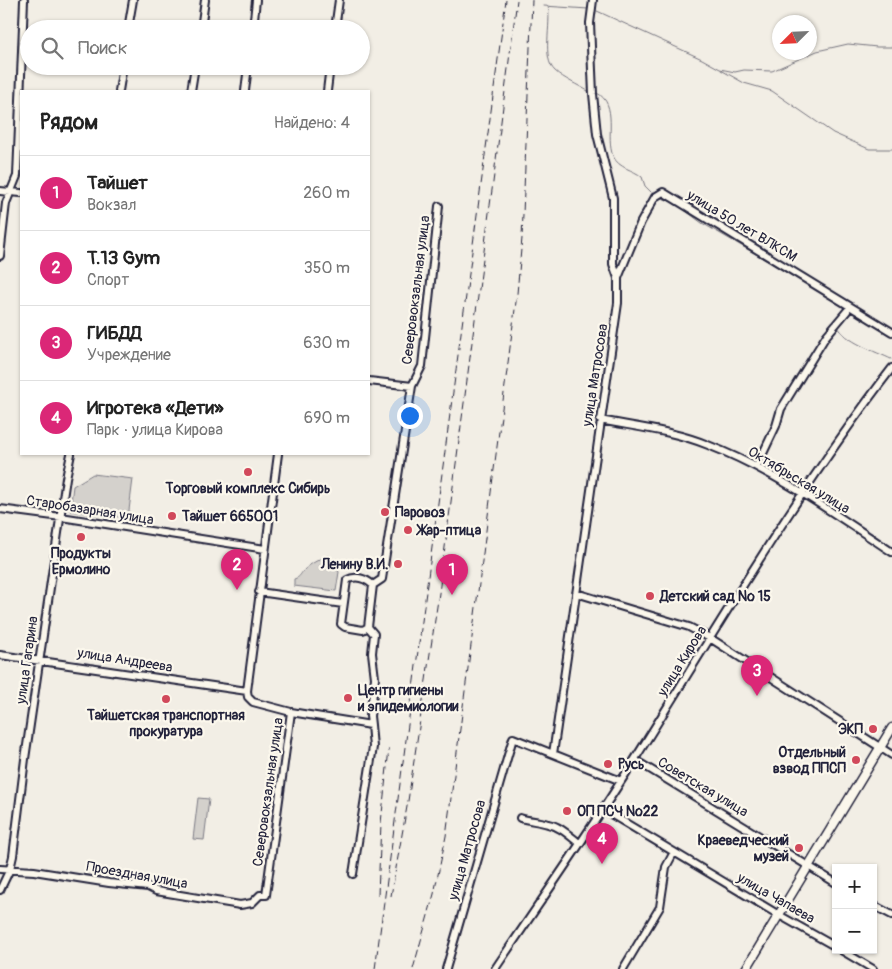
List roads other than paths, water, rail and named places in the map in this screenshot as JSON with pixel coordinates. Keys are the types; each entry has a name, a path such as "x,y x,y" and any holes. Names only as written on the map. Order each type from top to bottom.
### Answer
{"main road":[{"path":"746,969 892,728"}],"street":[{"path":"23,20 24,0"},
{"path":"130,20 133,0"},
{"path":"202,20 205,0"},
{"path":"254,20 256,0"},
{"path":"336,20 339,0"},
{"name":"улица Матросова","path":"446,969 513,738 553,754 618,303 618,278 613,264 612,198 597,134 593,94 590,23 593,0"},
{"path":"20,90 21,75"},
{"path":"119,90 122,75"},
{"path":"191,90 194,75"},
{"path":"245,90 247,75"},
{"path":"327,90 329,75"},
{"path":"0,256 6,203 17,176 20,101"},
{"path":"0,191 20,193"},
{"name":"улица 50 лет ВЛКСМ","path":"618,278 641,222 655,198 663,192 892,332"},
{"name":"Северовокзальная улица","path":"353,874 373,747 370,716 375,678 372,653 374,634 368,626 373,585 382,579 412,386 422,366 439,206"},
{"path":"756,466 776,426 781,409 826,336 847,311"},
{"name":"улица Кирова","path":"495,969 635,760 710,638 803,494 892,368"},
{"path":"370,381 412,386"},
{"name":"Октябрьская улица","path":"600,420 665,433 706,444 756,466 892,552"},
{"name":"улица Гагарина","path":"0,890 10,870 13,856 39,660 71,455"},
{"path":"278,455 247,691 248,697 253,702 291,712"},
{"name":"Старобазарная улица","path":"0,509 265,549"},
{"path":"368,626 363,630 345,627 341,624 343,604 347,580 352,578 367,580 373,585"},
{"path":"259,592 343,604"},
{"path":"576,593 690,627 892,755"},
{"name":"улица Андреева","path":"0,655 247,691"},
{"name":"Северовокзальная улица","path":"266,895 291,712 371,725"},
{"path":"553,754 621,781"},
{"name":"Советская улица","path":"635,760 832,881"},
{"name":"улица Чапаева","path":"604,806 609,813 832,945"},
{"path":"520,818 549,824 562,830 579,843"},
{"path":"623,969 660,907 666,866 674,852"},
{"name":"Проездная улица","path":"0,869 36,871 108,883 148,887 156,891 240,905 252,903 260,895 266,895"},
{"path":"877,907 892,916"},
{"path":"846,954 862,966 873,969"}],"waterway":[{"path":"544,6 588,9"},
{"path":"548,6 548,50 551,65 563,77 588,91"},
{"path":"597,11 720,69 735,72 744,70 772,71 817,51 848,44 892,47"},
{"path":"721,70 744,83 772,91 833,133 869,149 892,149"},
{"path":"597,93 604,98 608,105 613,156 619,164 642,177 645,186 651,192"},
{"path":"659,197 675,203 702,223 828,296"},
{"path":"838,326 846,337 891,359"}],"railway":[{"path":"375,969 506,0"},
{"path":"391,896 408,801 439,593 517,0"},
{"path":"413,969 434,894 446,836 517,294 522,238 532,0"},
{"path":"378,895 381,823 389,749"}],"place":[{"name":"Торговый комплекс Сибирь","path":"248,472"},
{"name":"Паровоз","path":"385,512"},
{"name":"Тайшет 665001","path":"172,516"},
{"name":"Жар-птица","path":"408,530"},
{"name":"Продукты Ермолино","path":"81,537"},
{"name":"Ленину В.И.","path":"398,564"},
{"name":"T.13 Gym","path":"237,590"},
{"name":"Тайшет","path":"452,595"},
{"name":"Детский сад № 15","path":"650,596"},
{"name":"ГИБДД","path":"757,696"},
{"name":"Центр гигиены и эпидемиологии","path":"348,698"},
{"name":"Тайшетская транспортная прокуратура","path":"166,699"},
{"name":"ЭКП","path":"873,729"},
{"name":"Отдельный взвод ППСП","path":"856,760"},
{"name":"Русь","path":"608,764"},
{"name":"ОП ПСЧ №22","path":"567,811"},
{"name":"Краеведческий музей","path":"799,848"},
{"name":"Игротека «Дети»","path":"602,864"}]}
